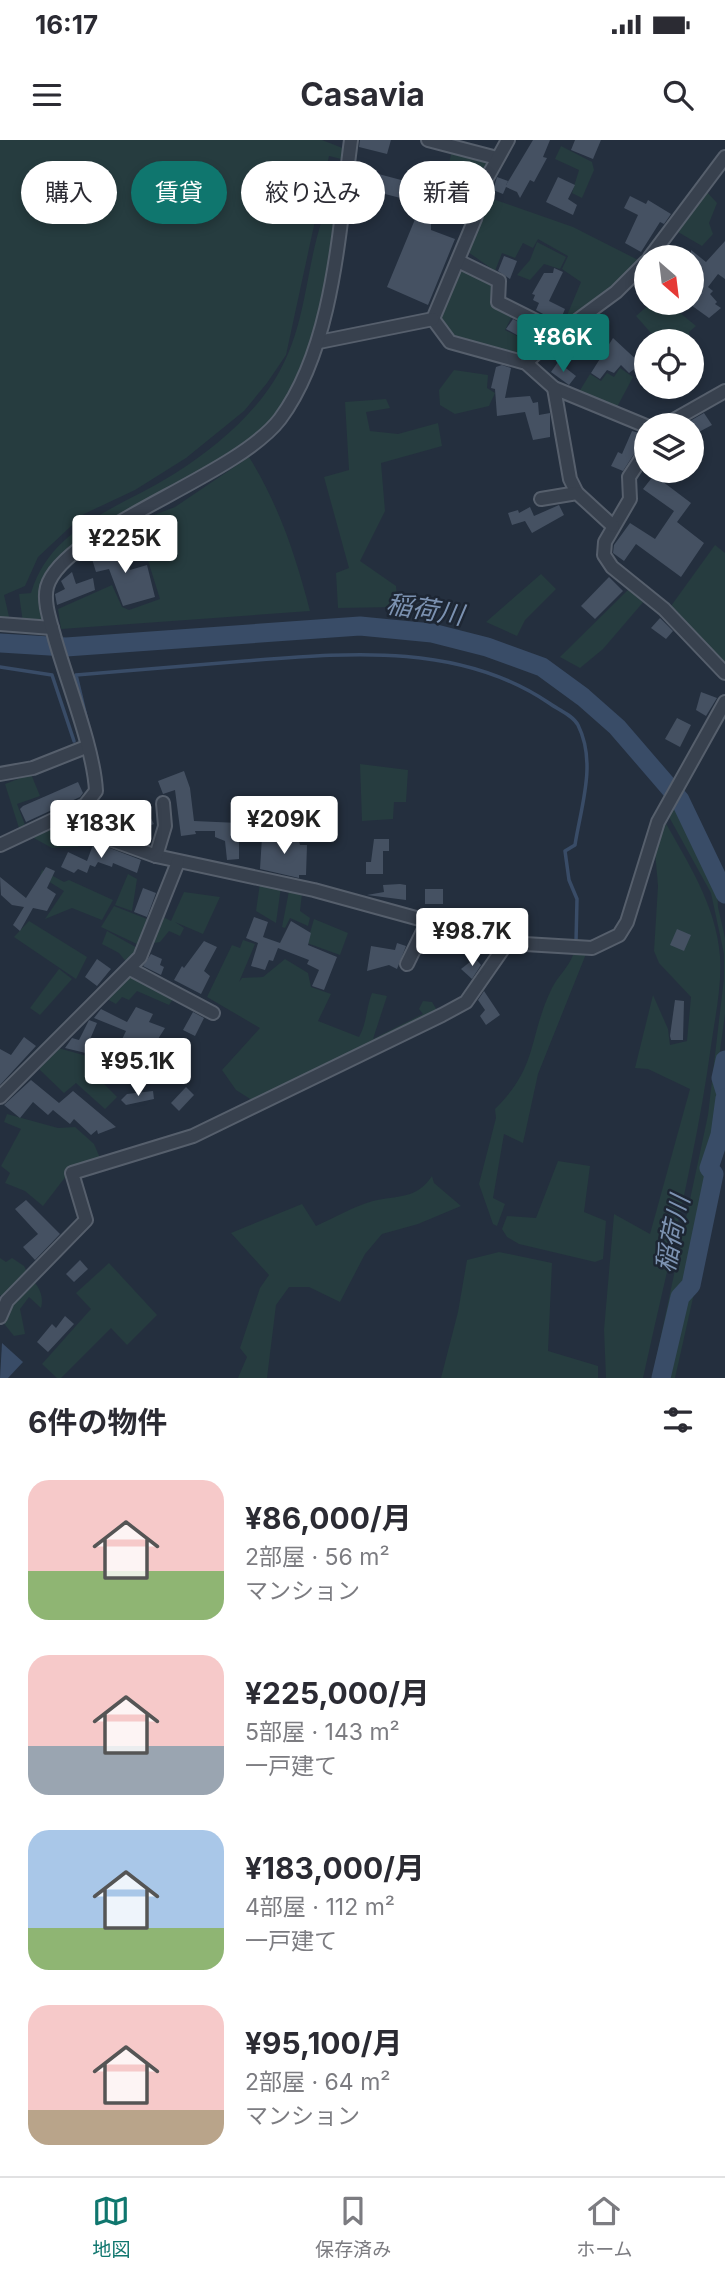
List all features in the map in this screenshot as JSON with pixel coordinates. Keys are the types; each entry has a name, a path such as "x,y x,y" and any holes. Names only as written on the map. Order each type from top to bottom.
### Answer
{"street":[{"path":"0,845 94,797 96,785 53,632 47,587 68,556 90,540 185,489 262,438 288,406 319,342 351,140"},
{"path":"428,140 497,158"},
{"path":"433,319 497,158 508,140"},
{"path":"659,245 725,157"},
{"path":"458,261 499,281 498,302 560,333"},
{"path":"526,363 560,333 606,301 634,274"},
{"path":"319,342 433,319"},
{"path":"433,319 445,338 461,347 526,363 554,388 634,421"},
{"path":"554,388 570,479 577,493 613,526"},
{"path":"686,413 725,391"},
{"path":"634,469 629,477 630,499 613,526 604,549 607,561 664,609 725,673"},
{"path":"541,499 577,493"},
{"path":"0,624 53,632"},
{"path":"60,816 101,836 178,862 314,890 507,943 582,949 602,945 619,935 631,913 648,850 665,808 680,779 721,717 725,702"},
{"path":"0,774 33,768 86,747"},
{"path":"156,856 165,826 163,803"},
{"path":"0,1097 130,969 153,928 178,862"},
{"path":"407,964 428,921"},
{"path":"0,1317 8,1301 86,1220 72,1173 193,1136 442,1015 466,1002 507,943"},
{"path":"130,969 213,1013"}],"green space":[{"path":"0,140 322,140 345,149 341,159 329,156 328,161 241,161 241,224 314,224 286,355 244,411 186,458 135,490 84,514 38,557 25,586 4,595 10,621 0,619"},
{"path":"561,146 592,162 594,170 582,198 572,193 579,170 555,159"},
{"path":"452,150 492,160 492,161 450,161"},
{"path":"705,190 717,203 709,223 713,234 700,245 678,232"},
{"path":"495,200 573,227 634,258 634,266 563,325 581,282 562,269 568,256 538,239 533,248 523,243 515,258 502,253 495,271 468,252 479,224 495,224"},
{"path":"334,224 319,313 302,368 273,418 223,459 71,546 56,560 49,575 46,622 23,623 19,594 31,593 41,570 54,551 90,521 198,458 232,430 262,398 290,349 321,225"},
{"path":"537,242 566,257 560,269 544,264 530,280 517,275 530,260"},
{"path":"466,267 495,282 490,301 512,316 505,330 525,340 533,327 552,334 525,358 456,342 438,320 458,270 463,271"},
{"path":"683,315 696,326 692,329 647,329 636,316"},
{"path":"620,368 633,377 617,407 579,392 590,374 601,381 607,373 614,377"},
{"path":"454,370 488,375 487,388 495,393 489,406 455,414 440,405 439,390"},
{"path":"386,399 390,408 366,412 370,431 398,434 438,423 442,446 381,463 385,511 360,561 396,586 398,607 338,608 336,573 349,568 324,477 349,470 345,402"},
{"path":"249,457 286,532 310,611 61,629 58,609 112,585 122,607 129,610 160,599 136,522 175,507"},
{"path":"715,545 725,553 725,662 671,606"},
{"path":"541,574 556,589 525,620 517,636 486,622"},
{"path":"631,587 645,600 603,649 580,668 560,657"},
{"path":"360,764 408,770 406,802 394,802 393,819 362,821"},
{"path":"31,774 40,796 17,804 25,825 19,828 5,784"},
{"path":"676,800 717,886 718,907 725,938 725,1014 717,1073 718,1112 703,1170 709,1178 689,1282 673,1293 655,1378 652,1378 708,1115 724,978 724,954 711,893 668,815"},
{"path":"664,820 700,885 713,919 720,956 719,990 697,1129 643,1378 606,1378 604,1330 614,1214 650,1234 690,1089 648,1069 635,1068 653,995 668,1029 670,1045 687,1041 691,997 659,963 654,951 658,886 655,851"},
{"path":"58,822 84,834 78,847 52,848 32,837"},
{"path":"42,870 64,882 69,880 113,900 102,920 72,908 45,919 64,891 40,876"},
{"path":"128,874 137,879 132,911 115,905"},
{"path":"260,883 281,887 276,923 256,911"},
{"path":"289,891 302,894 300,911 310,918 308,926 290,918 285,928 282,927"},
{"path":"184,892 220,897 203,934 175,922 184,928 180,936 169,931 160,942 154,943 163,917 171,921"},
{"path":"114,906 152,921 141,946 101,927"},
{"path":"314,919 348,933 340,955 307,943"},
{"path":"29,921 87,957 76,979 14,937"},
{"path":"107,931 139,949 128,964 119,953 102,944"},
{"path":"243,940 255,944 239,982 242,978 263,977 285,959 308,973 311,987 331,994 318,1021 359,1037 372,993 387,996 373,1039 423,1014 419,1009 423,1001 432,1002 438,1012 255,1102 236,1090 222,1070 260,1028 207,997 232,945 240,948"},
{"path":"586,954 538,1074 523,1143 504,1134 493,1198 505,1204 497,1226 493,1224 479,1184 496,1118 495,1109 519,1079 526,1065 544,1006 554,984 573,955"},
{"path":"59,969 72,979 40,1015 30,1008"},
{"path":"132,974 175,996 169,1005 137,991 129,1000 122,997 116,1004 107,999"},
{"path":"58,1048 94,1058 86,1066 117,1097 105,1109 76,1083 64,1093 40,1070 39,1066"},
{"path":"7,1114 58,1128 75,1127 94,1144 100,1158 73,1167 43,1206 25,1191 5,1183 10,1173 1,1166 21,1129 4,1122"},
{"path":"558,1161 590,1166 584,1212 606,1221 603,1259 595,1262 519,1244 507,1237 502,1229 507,1216 536,1218"},
{"path":"432,1176 434,1183 461,1206 418,1224 382,1234 365,1254 340,1302 309,1287 289,1287 276,1305 267,1378 238,1378 247,1357 240,1348 260,1288 269,1275 231,1233 302,1204 316,1226 366,1203 413,1193"},
{"path":"499,1252 552,1263 548,1351 598,1366 598,1378 441,1378 458,1312 467,1260"},
{"path":"0,1258 6,1262 12,1258 24,1266 28,1274 6,1299 0,1295"},
{"path":"109,1263 157,1315 127,1345 111,1328 61,1378 57,1378 42,1364 91,1309 76,1293"},
{"path":"33,1281 41,1293 41,1308 29,1297 20,1309 25,1334 14,1336 2,1321 9,1307"},
{"path":"695,1289 675,1378 666,1378 684,1301"}],"water":[{"path":"2,1343 23,1362 8,1378 0,1378"}],"building":[{"path":"360,140 391,140 387,154 359,147"},
{"path":"533,140 550,140 543,157 547,158 534,182 530,180 520,198 517,192 506,187 503,194 495,191 497,177 508,181 506,185"},
{"path":"575,140 601,140 593,159 571,150"},
{"path":"385,176 399,179 399,198 385,194"},
{"path":"558,177 575,185 568,199 577,205 573,215 546,202"},
{"path":"630,196 646,204 648,200 671,214 664,224 660,222 645,245 634,245 634,248 625,243 638,215 624,208"},
{"path":"413,224 431,224 431,230 455,239 428,305 387,287"},
{"path":"725,241 725,279 718,274 708,287 713,291 710,294 717,302 715,304 721,308 709,318 704,314 704,260 706,262"},
{"path":"504,256 517,261 510,279 498,271"},
{"path":"554,268 563,272 549,301 565,309 559,323 536,310 539,303 533,300 535,295 532,294 544,273 553,273"},
{"path":"513,319 530,328 524,339 506,329"},
{"path":"613,338 634,358 634,369 629,373 621,365 614,373 607,370 600,379 591,373"},
{"path":"558,362 576,376 569,385 551,372"},
{"path":"502,365 511,368 505,398 530,396 533,403 538,402 539,415 550,413 550,437 533,440 525,412 497,416 495,389 491,388 496,367"},
{"path":"704,413 712,425 704,429"},
{"path":"634,432 634,454 623,471 611,466 618,452 622,454"},
{"path":"648,483 665,483 691,503 677,522 704,543 681,577 636,544 624,561 613,553 614,545 630,523 655,539 674,511 643,489"},
{"path":"559,505 564,515 532,533 525,521 512,525 508,513 518,510 519,513 530,507 534,516"},
{"path":"124,544 130,570 147,565 155,597 123,606 109,569 96,572 92,559 94,554 106,548"},
{"path":"72,572 76,584 93,578 95,590 57,605 55,594 65,589 61,581"},
{"path":"609,577 623,591 595,619 581,606"},
{"path":"660,618 673,631 666,639 651,628"},
{"path":"701,692 717,698 706,716 696,710"},
{"path":"677,718 691,725 680,747 665,739"},
{"path":"184,771 190,788 194,821 239,823 239,859 227,860 225,841 215,837 215,831 195,831 196,834 181,836 175,790 163,794 158,781"},
{"path":"78,782 83,793 80,797 26,822 20,809 23,806"},
{"path":"286,803 305,804 303,816 285,815"},
{"path":"146,809 154,824 144,831 148,839 143,842 136,836 131,838 122,821"},
{"path":"262,837 299,840 300,845 307,845 306,875 299,875 299,878 260,869"},
{"path":"374,839 389,839 389,851 383,851 383,874 366,874 366,862 371,862"},
{"path":"94,842 141,860 137,873 113,863 112,867 98,862 95,867 90,865 87,873 78,869 74,873 61,867 68,852 87,861"},
{"path":"46,867 55,871 47,888 56,894 47,911 33,908 20,931 13,925 24,907 12,905 1,895 0,877 26,898"},
{"path":"383,885 406,885 406,900 367,895 384,892"},
{"path":"143,888 156,893 147,917 134,912"},
{"path":"425,889 443,889 443,904 425,904"},
{"path":"254,917 268,922 263,937 280,943 291,921 311,933 308,945 337,957 324,990 312,986 319,970 307,964 309,960 278,948 273,961 269,960 265,970 251,966 258,943 246,938"},
{"path":"677,929 691,935 684,951 670,945"},
{"path":"204,941 217,947 204,971 210,976 201,994 174,980 182,966 184,968"},
{"path":"397,943 406,946 397,969 389,965 367,971 371,946 395,950"},
{"path":"151,954 162,959 160,965 164,967 161,975 143,966"},
{"path":"475,958 481,965 472,979 461,969"},
{"path":"97,959 111,969 97,986 85,977"},
{"path":"484,991 500,1015 486,1025 480,1016 485,1010 478,1000"},
{"path":"675,1000 684,1001 683,1040 671,1040 670,1036"},
{"path":"136,1007 153,1014 149,1022 165,1028 144,1061 158,1065 156,1073 114,1056 126,1031 94,1018 101,1009 127,1022"},
{"path":"193,1012 204,1018 195,1036 183,1030"},
{"path":"89,1020 97,1023 88,1044 101,1047 98,1056 65,1048 72,1038 79,1040"},
{"path":"24,1037 36,1046 0,1085 0,1049 11,1055"},
{"path":"170,1052 183,1056 176,1074 163,1069"},
{"path":"31,1080 59,1103 73,1091 116,1127 98,1134 97,1130 91,1135 74,1119 70,1124 53,1110 48,1115 33,1102 20,1118 4,1105"},
{"path":"186,1087 194,1095 179,1111 171,1103"},
{"path":"153,1091 154,1099 126,1105 121,1100 127,1094"},
{"path":"26,1200 60,1234 35,1260 23,1247 38,1234 15,1209"},
{"path":"80,1260 88,1269 74,1282 66,1274"},
{"path":"65,1316 74,1324 48,1352 37,1342 52,1324 56,1328"}],"waterway":[{"name":"稲荷川","path":"0,643 66,647 360,626 432,633 487,647 542,667 583,697 617,727 680,800 725,894"},
{"path":"87,721 76,675 284,658 362,655 440,661 478,670 514,683 572,718 584,739 587,769 584,800 575,845 565,851 569,880 577,899 576,942"},
{"path":"0,667 52,675 74,741"},
{"name":"稲荷川","path":"725,1060 721,1078 725,1091"},
{"name":"稲荷川","path":"661,1378 680,1297 691,1285 714,1174 709,1168 720,1135 725,1098"}]}
